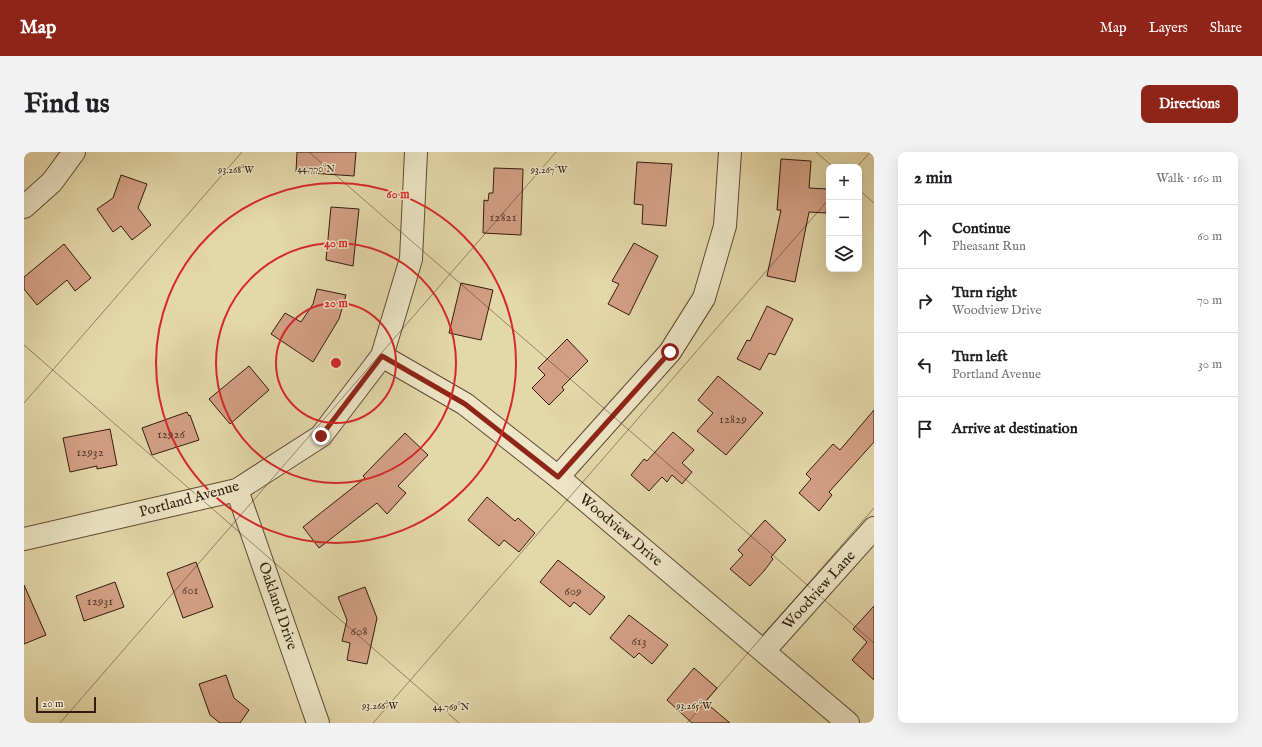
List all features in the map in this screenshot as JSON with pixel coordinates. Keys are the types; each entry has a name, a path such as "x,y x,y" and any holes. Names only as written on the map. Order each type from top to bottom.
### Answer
{"street":[{"path":"24,207 52,182 74,152"},
{"name":"Portland Avenue","path":"24,539 237,490 321,436 382,356 411,259 416,152"},
{"path":"558,477 670,352 704,298 725,226 730,152"},
{"name":"Woodview Drive","path":"382,356 465,404 558,477 848,723"},
{"name":"Oakland Drive","path":"237,490 318,723"},
{"name":"Woodview Lane","path":"764,651 874,528"}],"building":[{"path":"297,152 356,152 354,176 296,172"},
{"path":"781,159 811,161 809,188 826,189 826,213 809,212 795,282 767,276 781,210 777,210"},
{"path":"637,162 672,164 666,226 642,224 643,205 634,204"},
{"path":"494,168 523,169 521,235 483,233 484,200 488,201 489,193 493,193"},
{"path":"121,175 147,184 138,208 151,225 132,240 121,226 113,232 97,209 113,198"},
{"path":"331,207 359,209 353,266 326,260"},
{"path":"634,243 658,256 629,315 608,304 619,284 612,281"},
{"path":"64,244 91,278 75,291 67,280 37,305 24,289 24,277"},
{"path":"461,283 493,290 481,340 449,333"},
{"path":"317,289 346,295 339,319 313,362 271,334 285,313 301,322 313,304"},
{"path":"767,306 793,319 775,355 769,353 760,370 737,359 747,340 750,341"},
{"path":"567,339 588,361 562,387 564,390 549,405 532,388 545,375 538,368"},
{"path":"249,366 269,390 230,424 209,399"},
{"path":"718,376 763,413 726,455 697,431 713,413 698,400"},
{"path":"874,410 874,442 829,492 832,495 819,511 799,493 811,479 806,474 833,444 840,450"},
{"path":"187,412 189,416 190,415 199,440 152,455 142,428"},
{"path":"110,429 117,465 97,469 97,466 70,472 63,438"},
{"path":"673,432 694,450 682,463 692,472 682,484 672,475 667,482 662,477 649,491 631,475 644,459 647,461"},
{"path":"405,433 428,455 398,486 406,493 387,514 377,503 319,548 303,527 365,478 363,476"},
{"path":"487,497 515,521 518,518 535,533 519,552 504,540 499,546 468,520"},
{"path":"765,520 786,540 771,557 773,559 764,571 750,586 730,569 743,555 738,550"},
{"path":"558,560 605,597 590,615 574,602 570,607 540,582"},
{"path":"196,562 213,607 183,618 167,573"},
{"path":"115,582 124,607 84,621 76,596"},
{"path":"24,585 46,635 24,644"},
{"path":"365,587 377,618 367,664 347,660 350,643 342,641 347,620 338,597"},
{"path":"874,606 874,680 852,660 867,642 853,629"},
{"path":"629,615 668,645 652,664 639,653 634,658 610,638"},
{"path":"694,668 717,688 705,702 730,723 692,723 667,700"},
{"path":"226,675 234,698 249,710 240,723 220,723 210,715 199,684"}],"route":[{"path":"321,436 382,356 465,404 558,477 670,352"}]}
